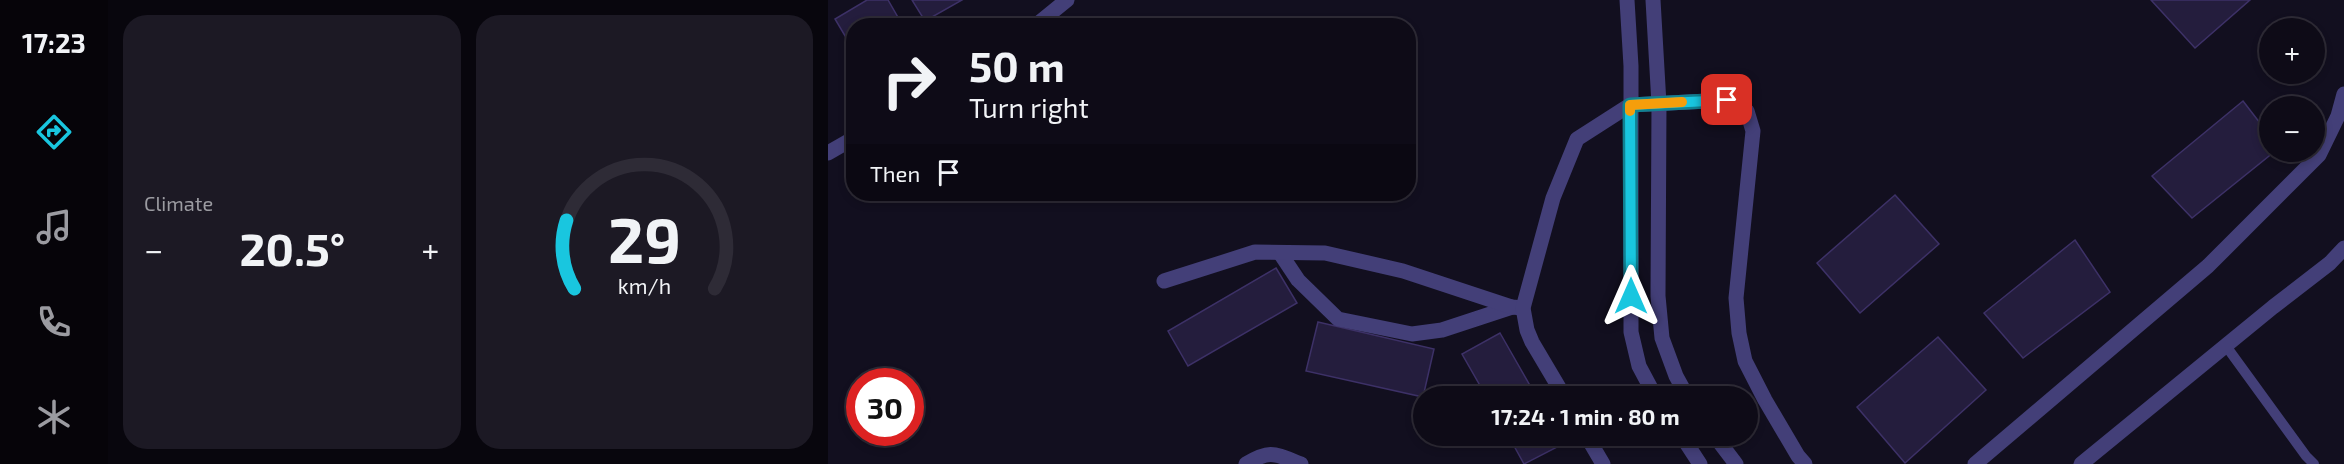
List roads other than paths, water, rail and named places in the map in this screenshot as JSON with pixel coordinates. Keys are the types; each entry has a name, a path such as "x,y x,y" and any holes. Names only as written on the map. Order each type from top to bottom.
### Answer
{"street":[{"path":"1045,18 1067,0"},
{"path":"1627,0 1631,66 1630,332 1639,366 1650,386"},
{"path":"1653,0 1659,104 1658,296 1662,339 1682,386"},
{"path":"1975,464 2208,266 2319,155 2338,116 2344,94"},
{"path":"1558,386 1532,342 1517,307 1552,198 1577,139 1630,105 1727,100 1747,111 1753,131 1736,298 1739,333 1745,361 1765,400 1805,464"},
{"path":"828,153 846,143"},
{"path":"2081,464 2330,263 2344,248"},
{"path":"1164,281 1255,252 1325,254 1403,271 1517,307"},
{"path":"1280,253 1298,280 1338,319 1412,334 1442,330 1517,307"},
{"path":"1592,446 1603,464"},
{"path":"1688,446 1700,464"},
{"path":"1722,446 1736,464"},
{"path":"1246,464 1262,454 1274,454 1301,464"}],"lane":[{"path":"2226,345 2314,464"}]}
